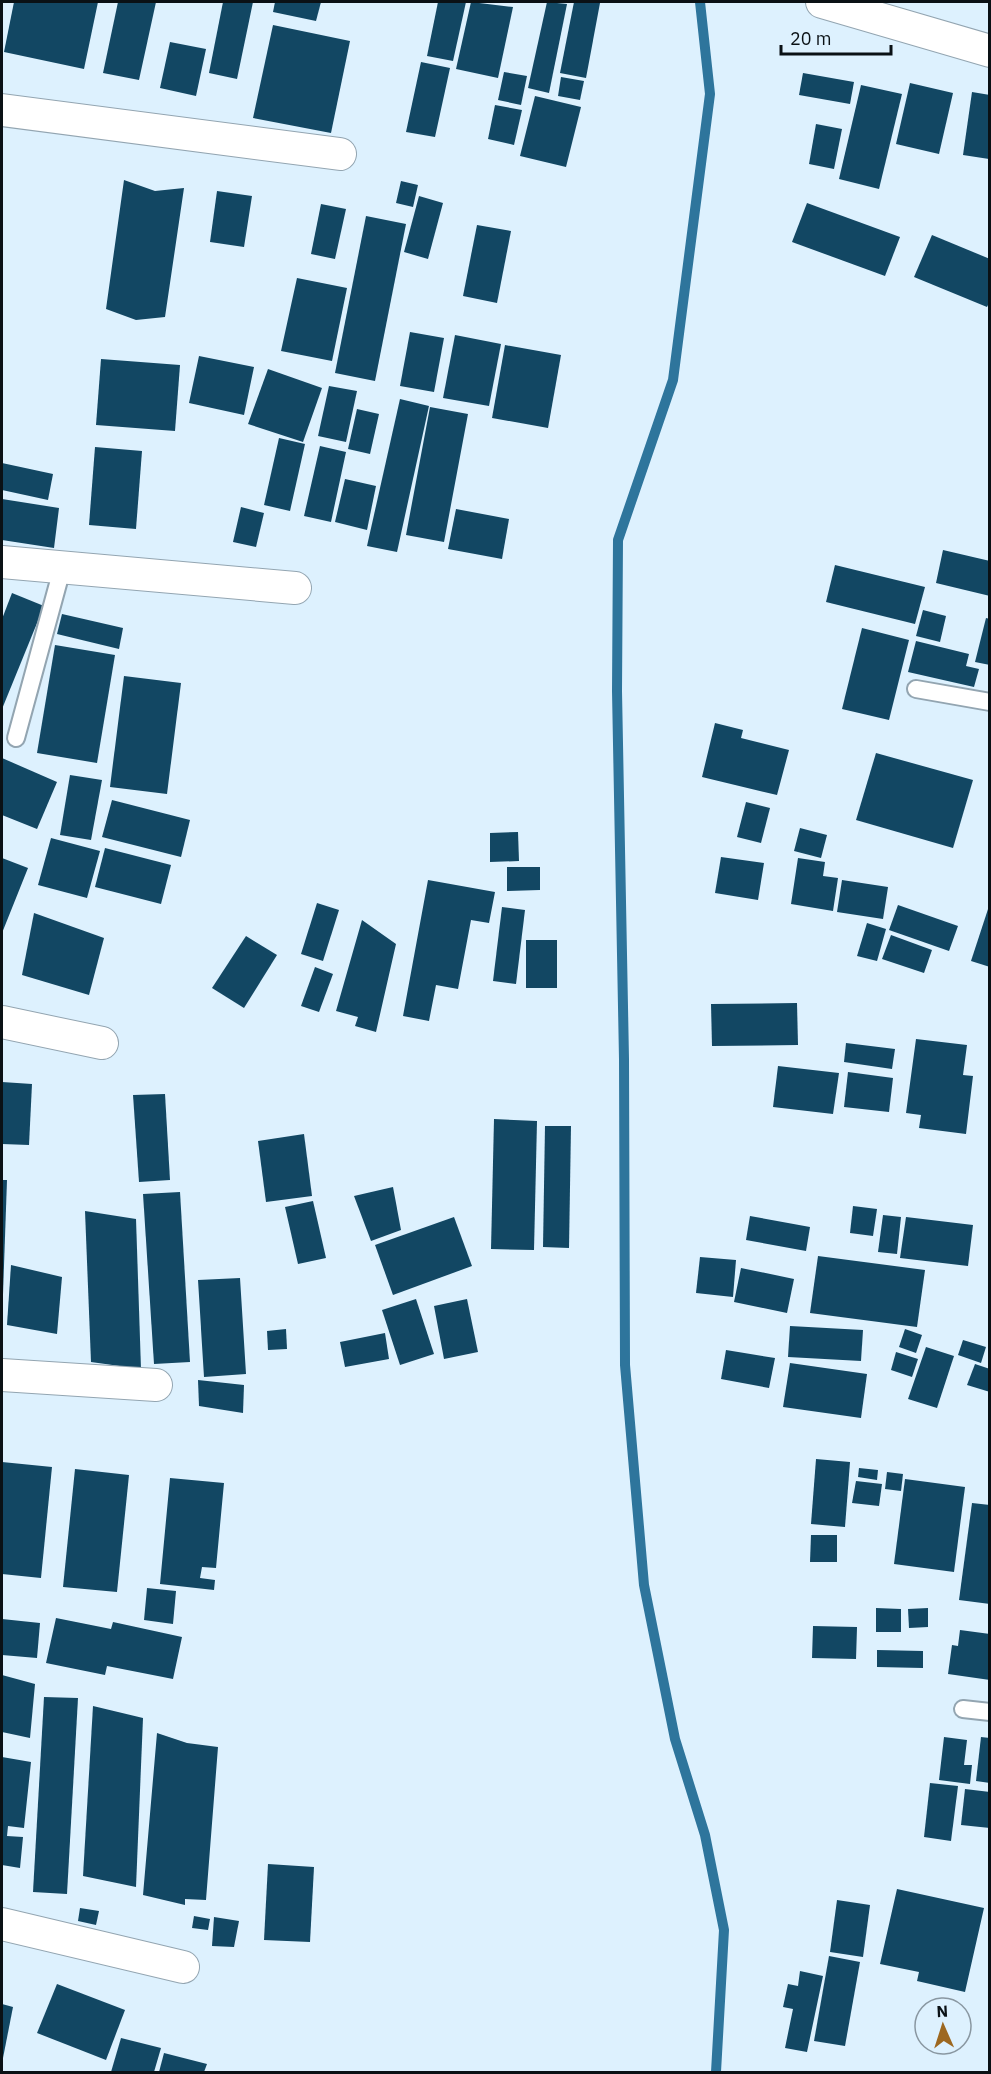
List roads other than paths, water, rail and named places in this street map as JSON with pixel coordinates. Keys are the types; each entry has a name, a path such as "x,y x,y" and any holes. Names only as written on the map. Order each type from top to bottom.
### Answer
{"street":[{"path":"822,2 990,51"},
{"path":"2,110 340,154"},
{"path":"2,562 295,588"},
{"path":"2,1022 102,1043"},
{"path":"2,1375 156,1385"},
{"path":"2,1924 183,1967"}],"lane":[{"path":"16,738 62,569"},
{"path":"916,689 990,702"},
{"path":"963,1709 990,1712"}],"waterway":[{"path":"700,2 710,94 673,380 618,540 617,691 624,1059 625,1365 644,1585 675,1739 705,1835 724,1930 716,2072"}]}
